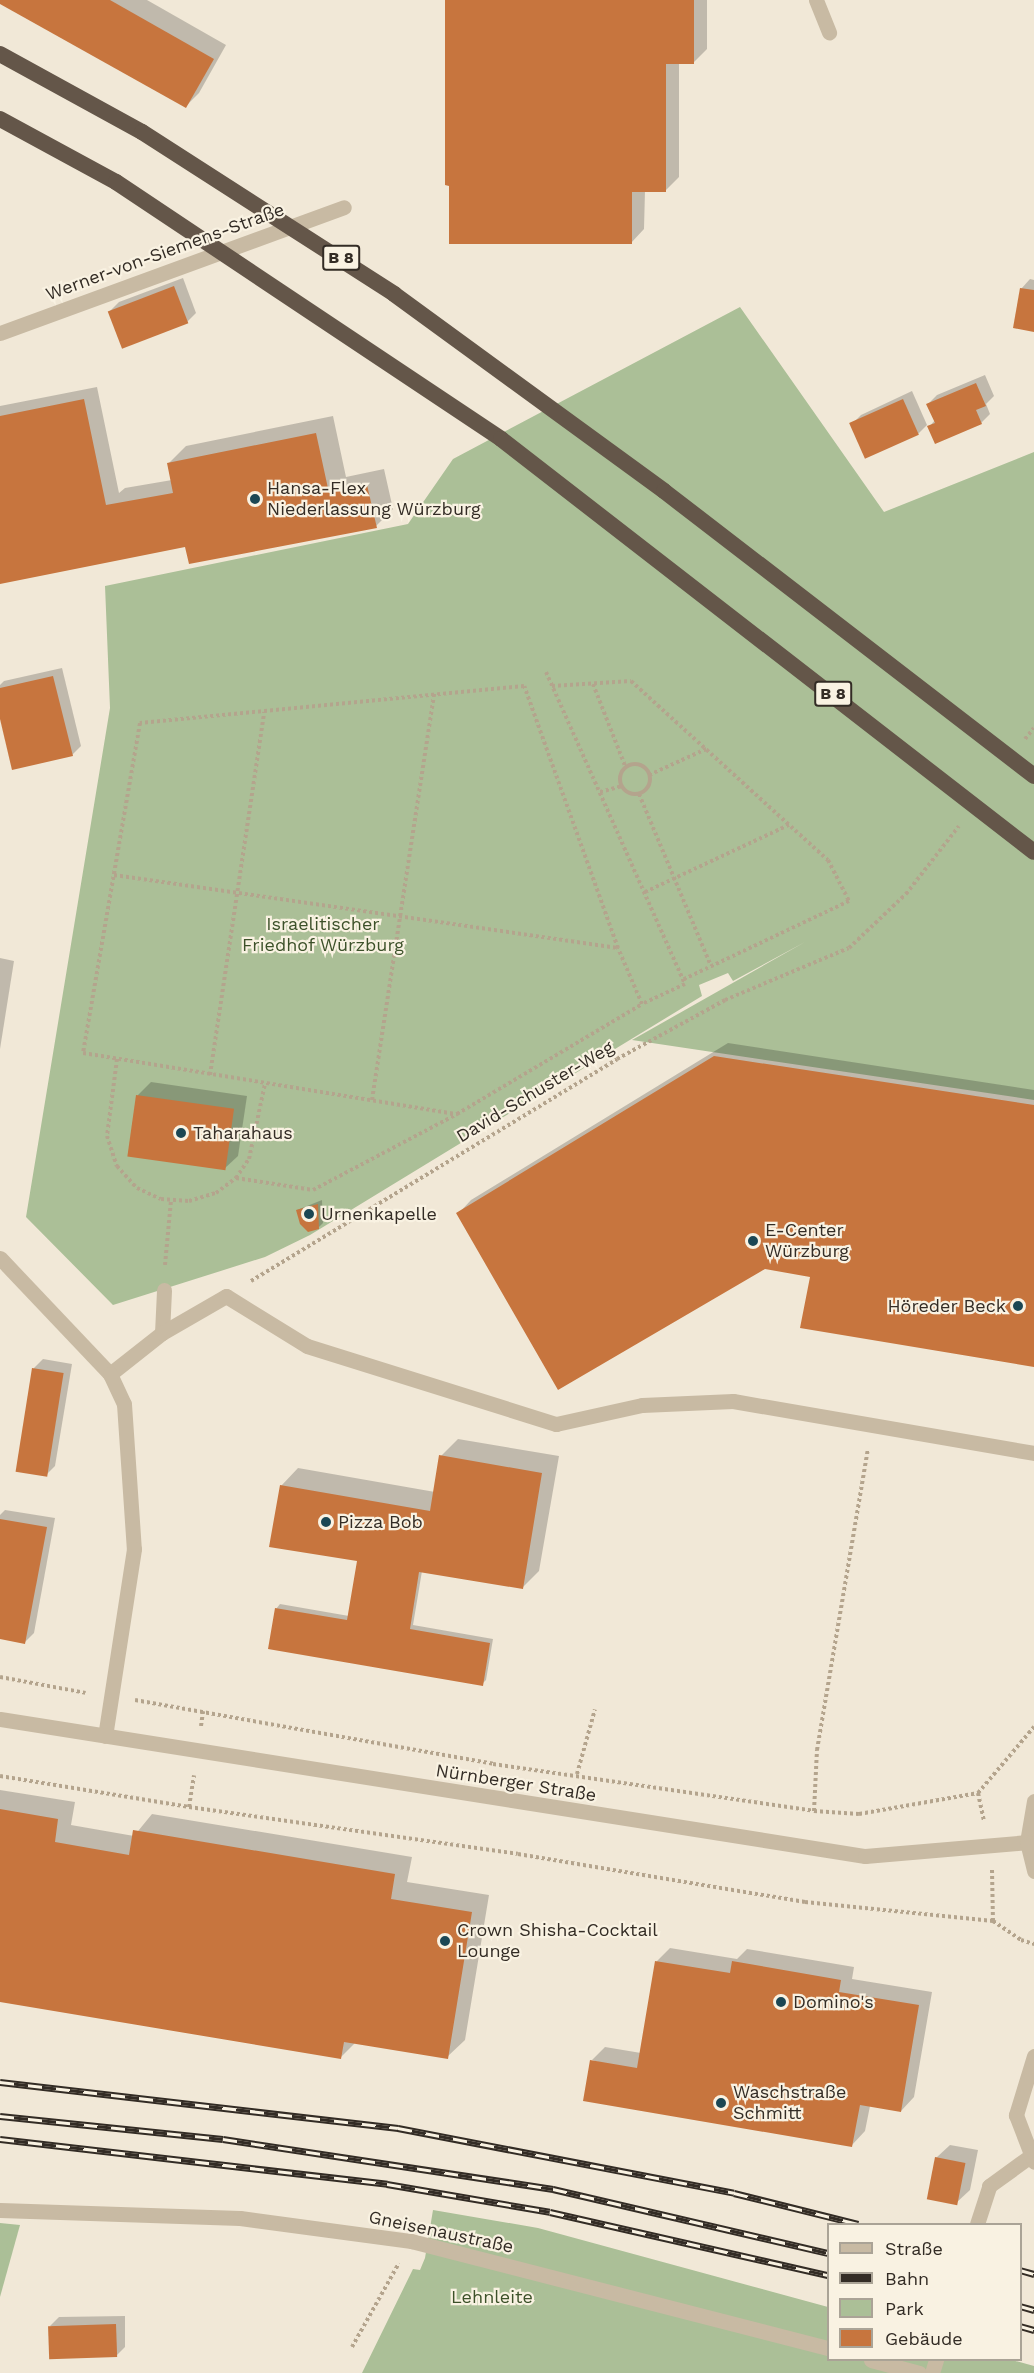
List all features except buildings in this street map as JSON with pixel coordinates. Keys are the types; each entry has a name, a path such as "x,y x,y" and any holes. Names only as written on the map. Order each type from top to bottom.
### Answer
{"highway":[{"name":"B 8","path":"0,54 142,132 271,211 507,374 664,491 1034,776"},
{"name":"B 8","path":"0,119 116,182 501,439 631,536 1034,852"}],"street":[{"path":"816,0 829,33"},
{"name":"Werner-von-Siemens-Straße","path":"0,333 344,207"},
{"path":"0,1258 110,1374 124,1404 134,1549 105,1736"},
{"path":"162,1333 164,1290"},
{"path":"110,1374 162,1333 226,1296 307,1346 556,1424 642,1406 733,1401 1034,1453"},
{"name":"Nürnberger Straße","path":"0,1719 865,1856 1027,1842"},
{"path":"1034,1801 1027,1842 1034,1871"},
{"path":"977,2223 989,2186 1032,2160 1016,2115 1034,2056"},
{"name":"Gneisenaustraße","path":"0,2210 240,2218 411,2241 827,2348"},
{"path":"875,2361 919,2373"}],"path":[{"path":"236,1178 313,1190 457,1114 642,1004 685,984 546,672"},
{"path":"552,686 631,681 828,860 849,901 684,980"},
{"path":"593,684 626,768"},
{"path":"457,1114 83,1053 140,723 524,686 618,948 642,1004"},
{"path":"372,1100 434,694"},
{"path":"210,1075 264,712"},
{"path":"1020,746 1034,728"},
{"path":"649,775 706,749"},
{"path":"640,765 649,775 647,788 639,794 629,793 622,786 621,777 626,768 640,765"},
{"path":"600,792 622,786"},
{"path":"639,794 711,966"},
{"name":"David-Schuster-Weg","path":"226,1296 617,1059 725,1000 849,948 869,932 906,894 963,820"},
{"path":"645,892 789,825"},
{"path":"114,875 618,948"},
{"path":"117,1059 107,1136 117,1166 137,1188 171,1200 189,1202 216,1193 236,1178 249,1159 265,1084"},
{"path":"164,1290 171,1200"},
{"path":"814,1811 817,1750 872,1425"},
{"path":"0,1677 59,1690"},
{"path":"158,1704 493,1764 577,1774 814,1811 859,1814 978,1793 1034,1726"},
{"path":"577,1774 595,1709"},
{"path":"0,1776 189,1807 518,1854 805,1902 993,1921 1021,1940 1034,1944"},
{"path":"352,2347 411,2241"}],"green space":[{"name":"Israelitischer Friedhof Würzburg","path":"740,307 884,512 1034,452 1034,1100 632,1040 805,942 733,981 728,973 699,985 702,996 310,1235 265,1257 113,1305 26,1217 110,708 105,586 408,524 453,459"},
{"name":"Lehnleite","path":"433,2210 538,2228 827,2307 827,2361 1016,2361 1034,2366 1034,2373 362,2373 413,2269 420,2270 425,2258"},
{"path":"0,2223 20,2225 0,2297"}],"railway":[{"path":"0,2082 398,2128 734,2193 854,2223"},
{"path":"0,2116 223,2139 553,2189 827,2253"},
{"path":"0,2139 387,2184 550,2212 827,2275"},
{"path":"1022,2271 1034,2274"},
{"path":"1022,2307 1034,2310"},
{"path":"1022,2327 1034,2330"}],"place":[{"name":"Hansa-Flex Niederlassung Würzburg","path":"255,499"},
{"name":"Taharahaus","path":"181,1133"},
{"name":"Urnenkapelle","path":"309,1214"},
{"name":"E-Center Würzburg","path":"753,1241"},
{"name":"Höreder Beck","path":"1018,1306"},
{"name":"Pizza Bob","path":"326,1522"},
{"name":"Crown Shisha-Cocktail Lounge","path":"445,1941"},
{"name":"Domino's","path":"781,2002"},
{"name":"Waschstraße Schmitt","path":"721,2103"}]}
